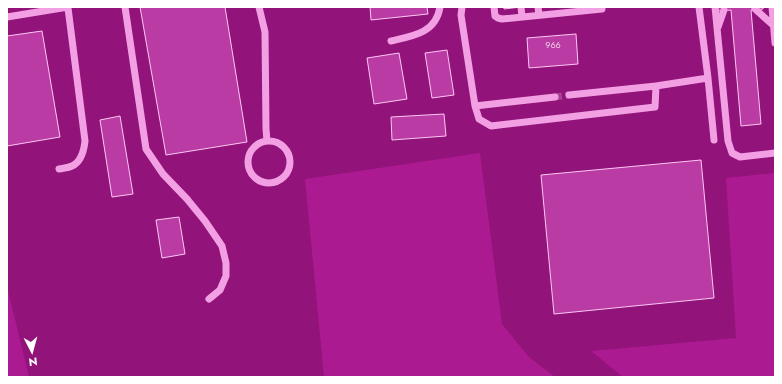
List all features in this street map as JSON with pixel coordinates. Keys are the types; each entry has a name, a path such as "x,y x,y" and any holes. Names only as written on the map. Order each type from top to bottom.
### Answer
{"lane":[{"path":"7,17 68,7 84,147 80,159 72,166 59,169"},
{"path":"125,7 146,149 163,174 188,199 222,246 226,263 226,276 220,290 209,299"},
{"path":"259,7 265,32 266,141"},
{"path":"391,41 412,36 427,30 435,22 440,7"},
{"path":"462,7 461,15 475,106 479,119 491,126 654,107 656,86"},
{"path":"494,7 495,16 502,19 539,15 556,10 602,9 602,7"},
{"path":"521,7 522,17"},
{"path":"538,7 539,15"},
{"path":"699,7 714,140"},
{"path":"715,7 728,141 732,153 740,157 775,153"},
{"path":"772,7 775,43"},
{"path":"717,29 724,10"},
{"path":"755,10 774,26"},
{"path":"569,95 656,86 708,78"},
{"path":"475,106 555,97"},
{"path":"266,141 273,141 280,144 289,154 290,160 290,167 287,174 282,179 269,184 262,183 250,174 247,160 253,147 266,141"}],"shaded area":[{"path":"480,153 502,324 529,357 555,377 324,377 305,179"},
{"path":"775,173 775,377 623,377 591,351 736,338 726,178"},
{"path":"7,286 29,377 7,377"}],"building":[{"path":"140,7 225,7 247,142 166,155"},
{"path":"370,7 427,7 428,14 371,20"},
{"path":"504,7 521,7 504,9"},
{"path":"718,7 763,7 763,9 751,10 761,124 741,126 731,10 718,11"},
{"path":"42,31 60,137 7,146 7,36"},
{"path":"576,34 578,64 529,68 527,38"},
{"path":"447,50 454,95 432,98 425,53"},
{"path":"399,53 407,99 374,104 367,58"},
{"path":"444,114 446,136 392,140 391,117"},
{"path":"120,116 133,194 112,197 100,120"},
{"path":"701,160 714,298 554,314 541,175"},
{"path":"179,217 185,254 162,258 156,220"}],"tunnel":[{"path":"555,97 569,95"}]}
